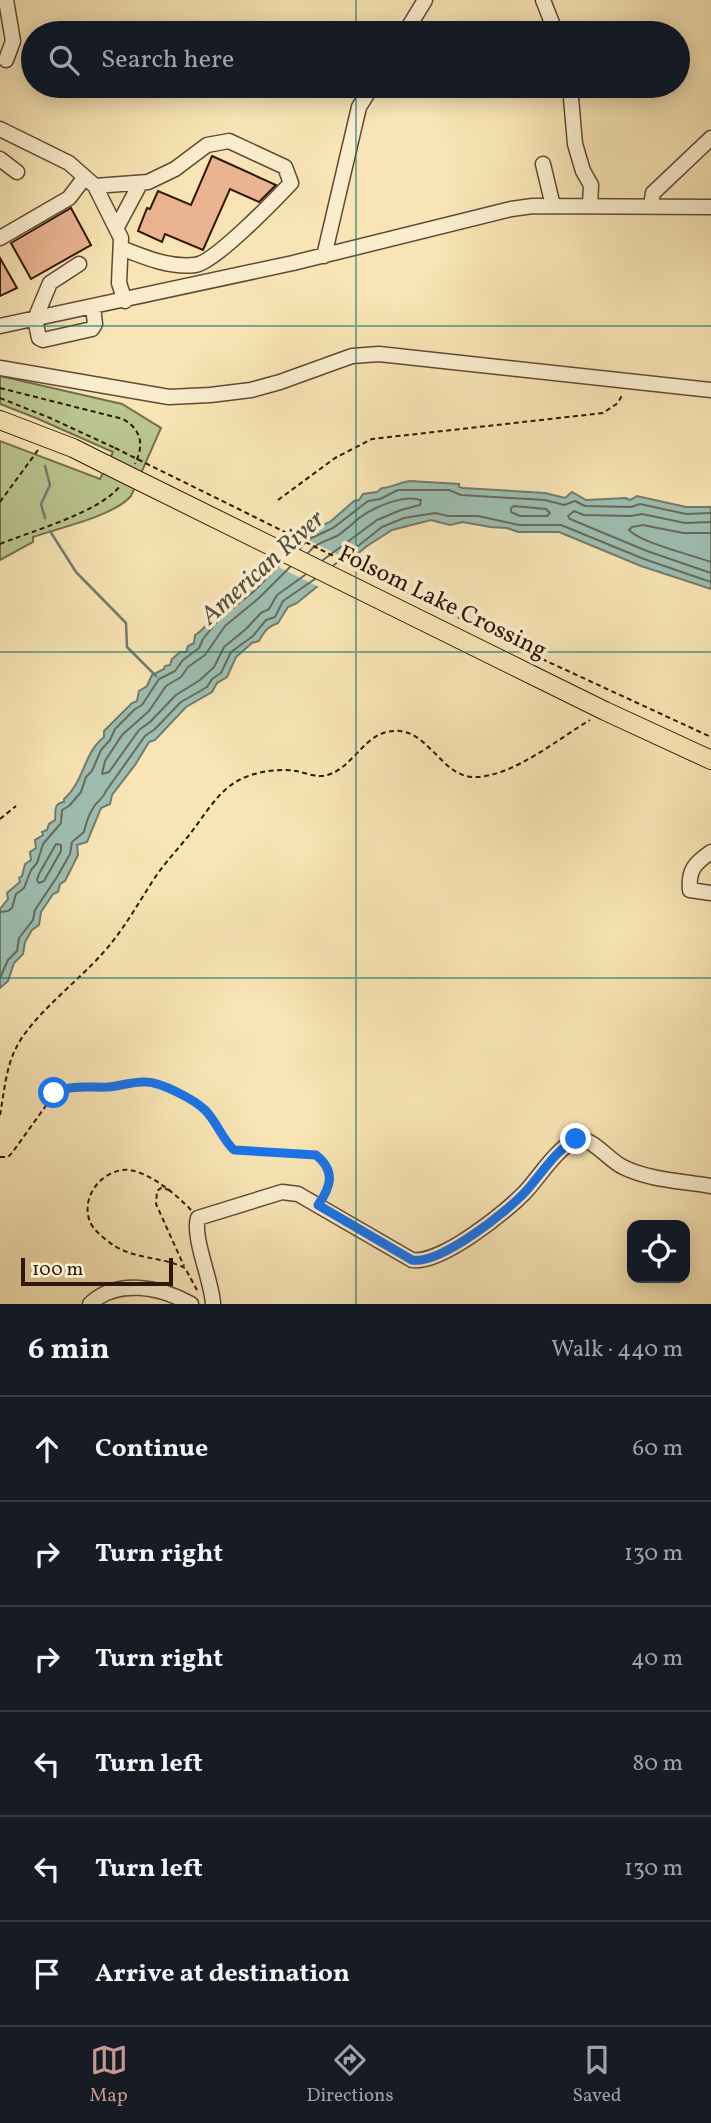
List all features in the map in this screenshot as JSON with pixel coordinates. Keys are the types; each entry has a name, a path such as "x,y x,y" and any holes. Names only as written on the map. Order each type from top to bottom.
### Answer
{"main road":[{"name":"Folsom Lake Crossing","path":"0,420 107,465 605,711 711,760"}],"street":[{"path":"6,0 13,41 6,60"},
{"path":"412,21 425,0"},
{"path":"543,0 551,21"},
{"path":"324,256 359,107 365,98"},
{"path":"571,98 575,144 583,171 591,185 590,206"},
{"path":"0,129 69,163 90,182 121,238 119,284 125,301"},
{"path":"651,206 653,193 711,138"},
{"path":"0,238 69,198 90,182 148,182 175,169 207,145 229,141 285,167 291,183 254,222 198,265 167,265 121,248"},
{"path":"0,159 17,172"},
{"path":"543,164 554,206"},
{"path":"117,227 140,184"},
{"path":"0,326 324,256 510,209 554,206 711,207"},
{"path":"79,264 50,283 35,319 39,338 43,340 92,329 96,324 93,307"},
{"path":"0,368 169,397 251,390 352,356 379,354 711,390"},
{"path":"711,852 695,863 689,875 690,890 711,892"},
{"path":"213,1304 212,1288 198,1236 198,1218 282,1192 298,1194 412,1260 426,1260 474,1233 507,1207 576,1139 588,1141 621,1167 637,1173 711,1186"},
{"path":"90,1304 97,1297 122,1287 195,1299"}],"path":[{"path":"278,500 335,458 372,439 603,413 618,403 626,380"},
{"path":"0,398 50,418 542,659 711,737"},
{"path":"0,502 38,450"},
{"path":"0,1115 16,1046 130,920 157,875 217,798 234,783 250,775 273,770 327,775 337,771 378,735 387,732 414,736 430,747 459,775 478,777 522,762 605,711"},
{"path":"0,819 16,806"},
{"path":"0,1157 8,1157 12,1153 54,1093 67,1087 106,1087 150,1082 203,1107 234,1150 316,1155 323,1161 331,1178 330,1187 318,1205"},
{"path":"185,1269 114,1246 90,1222 89,1197 94,1187 104,1178 122,1170 130,1171 174,1191 198,1218"},
{"path":"174,1191 161,1188 155,1199 195,1299"}],"green space":[{"path":"0,376 122,404 161,428 131,496 123,503 99,515 33,537 33,542 0,560 0,441 100,479 113,452 0,404"}],"water":[{"path":"410,481 459,484 459,487 463,488 545,493 565,498 572,492 586,500 630,500 637,496 686,507 711,507 711,589 641,566 559,532 518,532 507,528 463,522 450,525 431,520 392,530 367,546 297,603 288,607 278,623 268,628 259,641 252,643 236,657 227,677 217,683 212,692 186,707 155,740 149,742 112,795 110,804 101,808 87,842 77,845 78,855 65,881 60,884 58,892 53,894 41,912 39,925 32,930 25,942 23,954 14,963 8,981 0,988 0,909 8,899 7,893 20,882 25,864 31,860 30,852 36,848 35,840 43,835 42,832 55,820 57,806 64,802 71,792 92,751 104,737 104,731 137,701 139,691 147,686 152,675 170,665 180,652 186,652 188,646 194,643 195,635 222,606 245,589 254,577 260,577 263,569 288,551 304,533 330,522 363,494"}],"pier":[{"path":"298,535 353,562 321,588 268,562"}],"building":[{"path":"212,156 276,185 259,202 230,189 203,250 165,234 162,242 138,231 147,208 150,209 158,191 191,205"},
{"path":"71,208 91,245 31,279 11,243"},
{"path":"0,258 17,288 0,296"}],"waterway":[{"path":"45,466 50,485 41,504 45,518"},
{"path":"50,531 76,572 126,623 127,647 156,676"}],"route":[{"path":"54,1093 67,1087 106,1087 150,1082 203,1107 234,1150 316,1155 329,1170 331,1178 330,1187 318,1205 418,1261 436,1256 474,1233 525,1192 554,1158 576,1139"}],"water label":[{"name":"American River","path":"263,568"}]}
